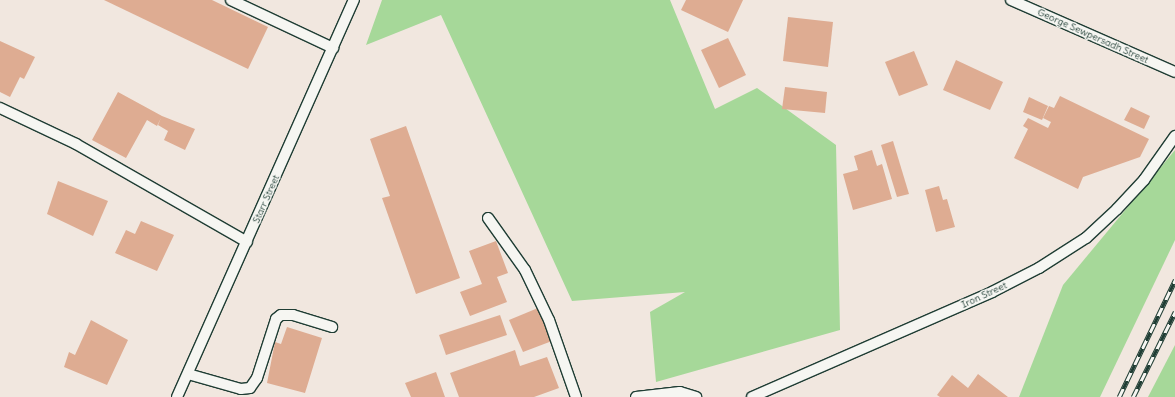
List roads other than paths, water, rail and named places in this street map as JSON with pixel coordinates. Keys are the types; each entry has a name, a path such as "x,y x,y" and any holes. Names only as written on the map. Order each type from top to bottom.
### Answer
{"lane":[{"path":"231,0 333,48"},
{"name":"Starr Street","path":"177,397 354,0"},
{"name":"George Sewpersadh Street","path":"1011,0 1175,72"},
{"path":"0,108 76,144 247,242"},
{"name":"Iron Street","path":"752,397 992,292 1039,268 1086,238 1117,209 1144,180 1175,136"},
{"path":"488,218 525,270 549,320 576,397"},
{"path":"188,374 241,389 250,388 256,378 276,319 281,315 293,315 332,327"},
{"path":"636,397 680,392 696,397"}],"railway":[{"path":"1119,397 1175,280"},
{"path":"1133,397 1175,312"}]}
